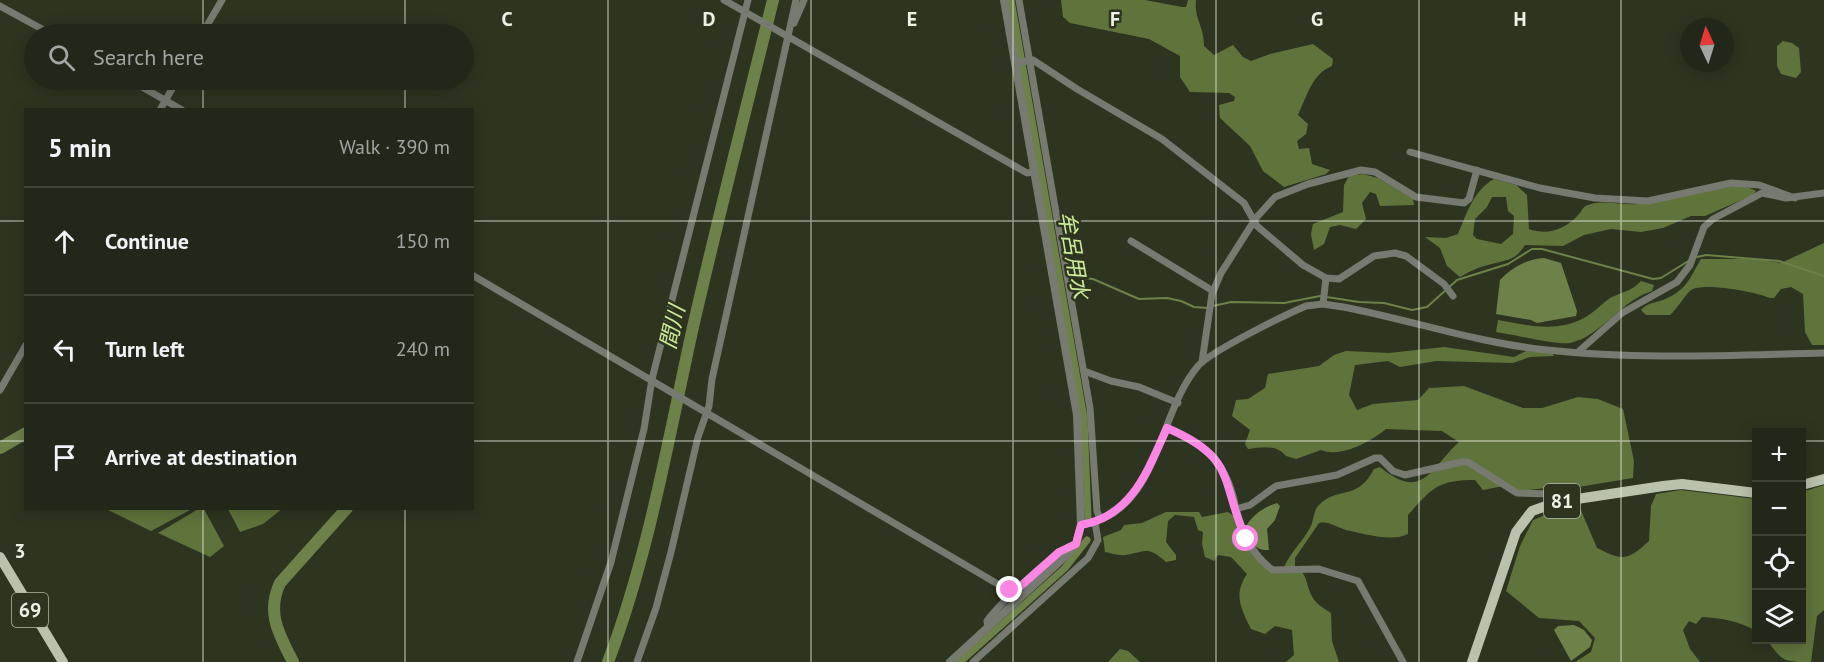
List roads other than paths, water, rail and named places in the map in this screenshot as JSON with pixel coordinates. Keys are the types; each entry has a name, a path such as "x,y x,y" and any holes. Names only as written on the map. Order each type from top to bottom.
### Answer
{"main road":[{"path":"1806,484 1824,478"},
{"name":"81","path":"1472,662 1516,532 1532,511 1557,502 1682,484 1752,493"},
{"name":"69","path":"0,557 63,662"}],"street":[{"path":"208,24 222,0"},
{"path":"724,0 1027,173 1034,172"},
{"path":"578,662 611,561 748,0"},
{"path":"638,662 656,608 705,412 796,0"},
{"path":"791,25 804,0"},
{"path":"973,662 1040,592 1076,544 1081,525 1077,416 1004,0"},
{"path":"950,662 988,627 1082,565 1097,544 1093,430 1019,0"},
{"path":"0,6 33,24"},
{"path":"1016,62 1033,60 1162,139 1244,203 1254,221 1288,255 1326,278 1339,279 1374,256 1395,253 1406,256 1421,270 1447,286 1453,296"},
{"path":"148,90 179,108"},
{"path":"161,108 171,90"},
{"path":"1410,152 1560,192 1594,198 1648,201 1731,183 1759,185 1795,198"},
{"path":"1081,525 1097,520 1122,507 1136,492 1178,403 1202,362 1213,291 1231,255 1270,202 1284,193 1361,170 1375,172 1416,197 1464,203 1468,199 1477,171"},
{"path":"1578,352 1622,313 1677,282 1690,265 1707,223 1762,193 1795,198 1824,193"},
{"path":"1131,241 1213,291"},
{"path":"1053,273 1065,274"},
{"path":"474,276 1013,593"},
{"path":"1323,298 1326,278"},
{"path":"1202,362 1295,310 1323,298 1381,314 1532,348 1638,356 1824,353"},
{"path":"0,390 24,348"},
{"path":"1084,371 1111,381 1139,387 1178,403"},
{"path":"1167,428 1196,441 1218,460 1246,539 1260,558 1273,570 1330,571 1358,581 1403,662"},
{"path":"1236,509 1250,505 1276,486 1336,475 1375,458 1380,458 1394,471 1405,475 1468,462 1517,493 1551,494 1557,502"},
{"path":"988,627 987,621 992,614 1013,593 1059,552 1076,544"}],"waterway":[{"name":"間川","path":"608,662 646,538 722,204 773,0"},
{"name":"牟呂用水","path":"1011,0 1084,418 1088,518"},
{"path":"1213,306 1231,302 1284,303 1320,296 1384,303 1412,310 1427,307 1457,280 1508,264 1532,249 1542,249 1653,279 1661,278 1690,260"},
{"path":"1697,257 1706,255 1779,261 1824,276"},
{"path":"1070,276 1093,279 1139,299 1167,298 1194,307 1208,308"},
{"path":"0,448 24,434"},
{"path":"293,662 276,623 274,614 276,594 280,583 345,510"},
{"name":"牟呂用水","path":"960,662 1065,568 1087,540"}]}
